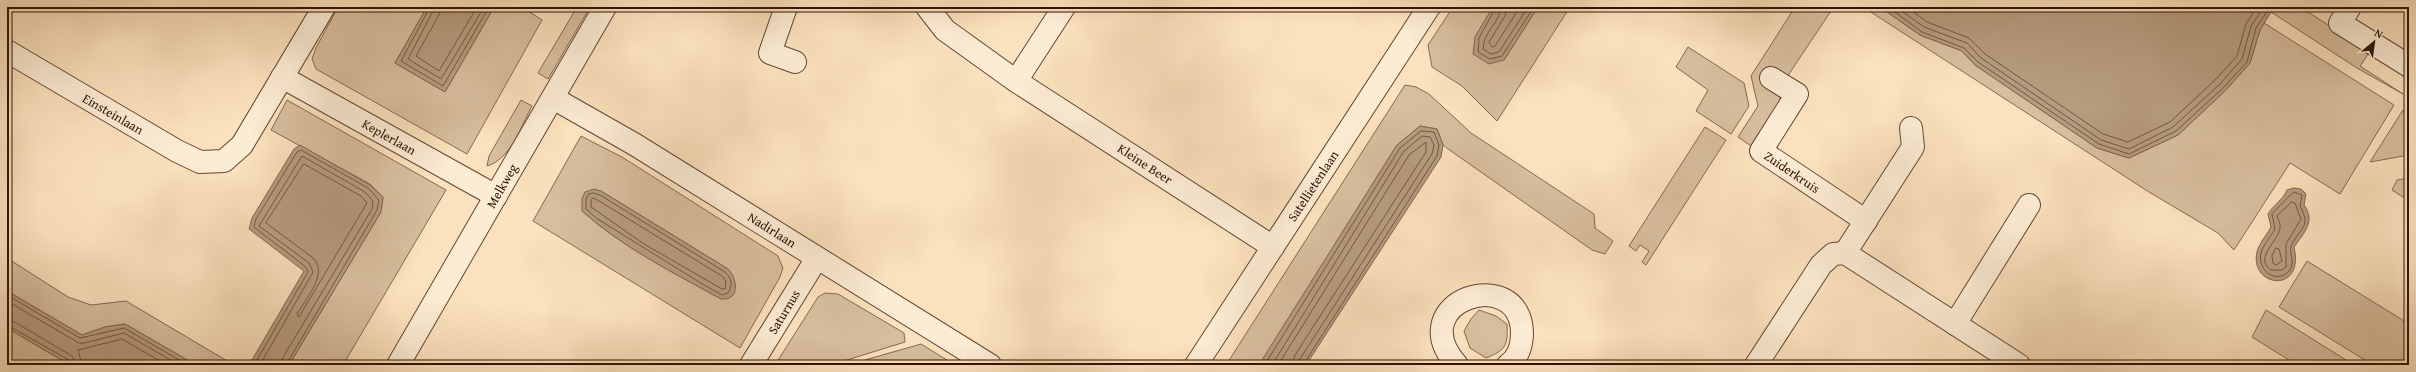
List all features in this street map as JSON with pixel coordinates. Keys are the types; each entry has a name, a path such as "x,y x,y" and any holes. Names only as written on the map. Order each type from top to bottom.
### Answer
{"street":[{"path":"282,77 324,7"},
{"name":"Melkweg","path":"398,365 605,7"},
{"path":"786,7 770,53 795,62"},
{"name":"Kleine Beer","path":"927,7 945,30 1016,82 1273,247"},
{"path":"1016,82 1064,7"},
{"name":"Satellietenlaan","path":"1196,365 1429,7"},
{"path":"2350,7 2340,23 2409,66"},
{"name":"Einsteinlaan","path":"7,51 177,151 200,162 224,161 242,145 282,77"},
{"name":"Keplerlaan","path":"282,77 496,196"},
{"name":"Zuiderkruis","path":"1771,78 1797,94 1760,151 1866,221"},
{"name":"Nadirlaan","path":"553,98 634,144 990,365"},
{"path":"1845,253 1913,147 1911,128"},
{"path":"1955,324 2029,205"},
{"path":"1756,365 1822,265 1833,254 1845,253 2019,365"},
{"name":"Saturnus","path":"751,365 817,258"},
{"path":"1456,365 1446,353 1441,334 1446,315 1459,301 1477,294 1497,297 1513,308 1522,325 1522,344 1513,362 1508,365"}],"shaded area":[{"path":"338,7 427,7 395,63 445,92 494,7 522,7 542,20 467,154 316,69 312,59 316,48"},
{"path":"577,7 590,7 548,79 538,73"},
{"path":"1453,7 1493,7 1475,37 1504,60 1538,7 1570,7 1497,121 1462,86 1432,67 1428,45"},
{"path":"1795,7 1826,7 1831,11 1785,80 1779,92 1781,105 1754,148 1738,137 1758,106 1751,76"},
{"path":"1863,7 1880,7 1920,35 1962,51 1975,65 2097,148 2129,158 2178,135 2226,90 2250,63 2260,30 2264,23 2394,105 2340,194 2290,163 2234,250 2218,233 2149,192"},
{"path":"2274,7 2300,7 2366,49 2371,50 2360,66 2403,94 2357,68 2271,12"},
{"path":"1688,47 1744,83 1749,106 1731,134 1696,111 1708,90 1676,67"},
{"path":"1405,85 1416,87 1429,94 1471,133 1594,214 1595,228 1613,241 1605,254 1592,250 1451,151 1443,145 1437,129 1420,126 1397,145 1263,360 1263,365 1226,365"},
{"path":"287,100 446,190 343,365 289,365 381,212 383,197 370,184 271,130"},
{"path":"521,100 532,106 519,132 503,156 487,166 489,156"},
{"path":"2403,110 2409,114 2409,155 2370,162"},
{"path":"1705,127 1726,140 1646,265 1642,262 1649,251 1640,245 1636,251 1629,246"},
{"path":"581,136 622,157 778,256 783,268 780,277 740,348 533,221","holes":["601,191 728,269 721,299 631,248 582,211"]},
{"path":"2409,178 2409,201 2392,190 2397,180"},
{"path":"7,258 68,297 91,305 126,301 229,362 227,365 196,365 125,324 105,327 82,335 7,291"},
{"path":"2307,261 2409,324 2409,365 2373,365 2279,307"},
{"path":"825,293 838,294 904,333 905,342 831,365 775,365 818,297"},
{"path":"1479,310 1496,316 1507,324 1507,337 1502,350 1486,358 1470,348 1464,331 1471,319"},
{"path":"2266,310 2354,365 2297,365 2252,337"},
{"path":"7,328 70,365 7,365"},
{"path":"921,344 955,365 866,365 865,360"}],"water":[{"path":"427,7 494,7 445,92 395,63"},
{"path":"1493,7 1538,7 1504,60 1489,64 1473,54 1475,37"},
{"path":"1880,7 2274,7 2260,30 2250,63 2226,90 2178,135 2129,158 2097,148 1975,65 1962,51 1920,35"},
{"path":"1420,126 1437,129 1443,145 1441,157 1306,365 1263,365 1262,360 1397,145"},
{"path":"300,145 370,185 383,197 381,212 289,365 249,365 304,271 249,229 252,218 294,149"},
{"path":"2294,188 2301,189 2306,194 2304,205 2309,216 2309,222 2305,232 2294,247 2295,262 2292,273 2285,279 2277,281 2268,278 2261,273 2257,264 2257,252 2259,245 2271,227 2268,214 2283,197 2287,190"},
{"path":"594,189 601,191 728,269 734,278 735,283 732,297 721,299 649,259 598,224 582,211 582,199 585,192"},
{"path":"7,291 82,335 105,327 125,324 196,365 70,365 7,328"}]}
